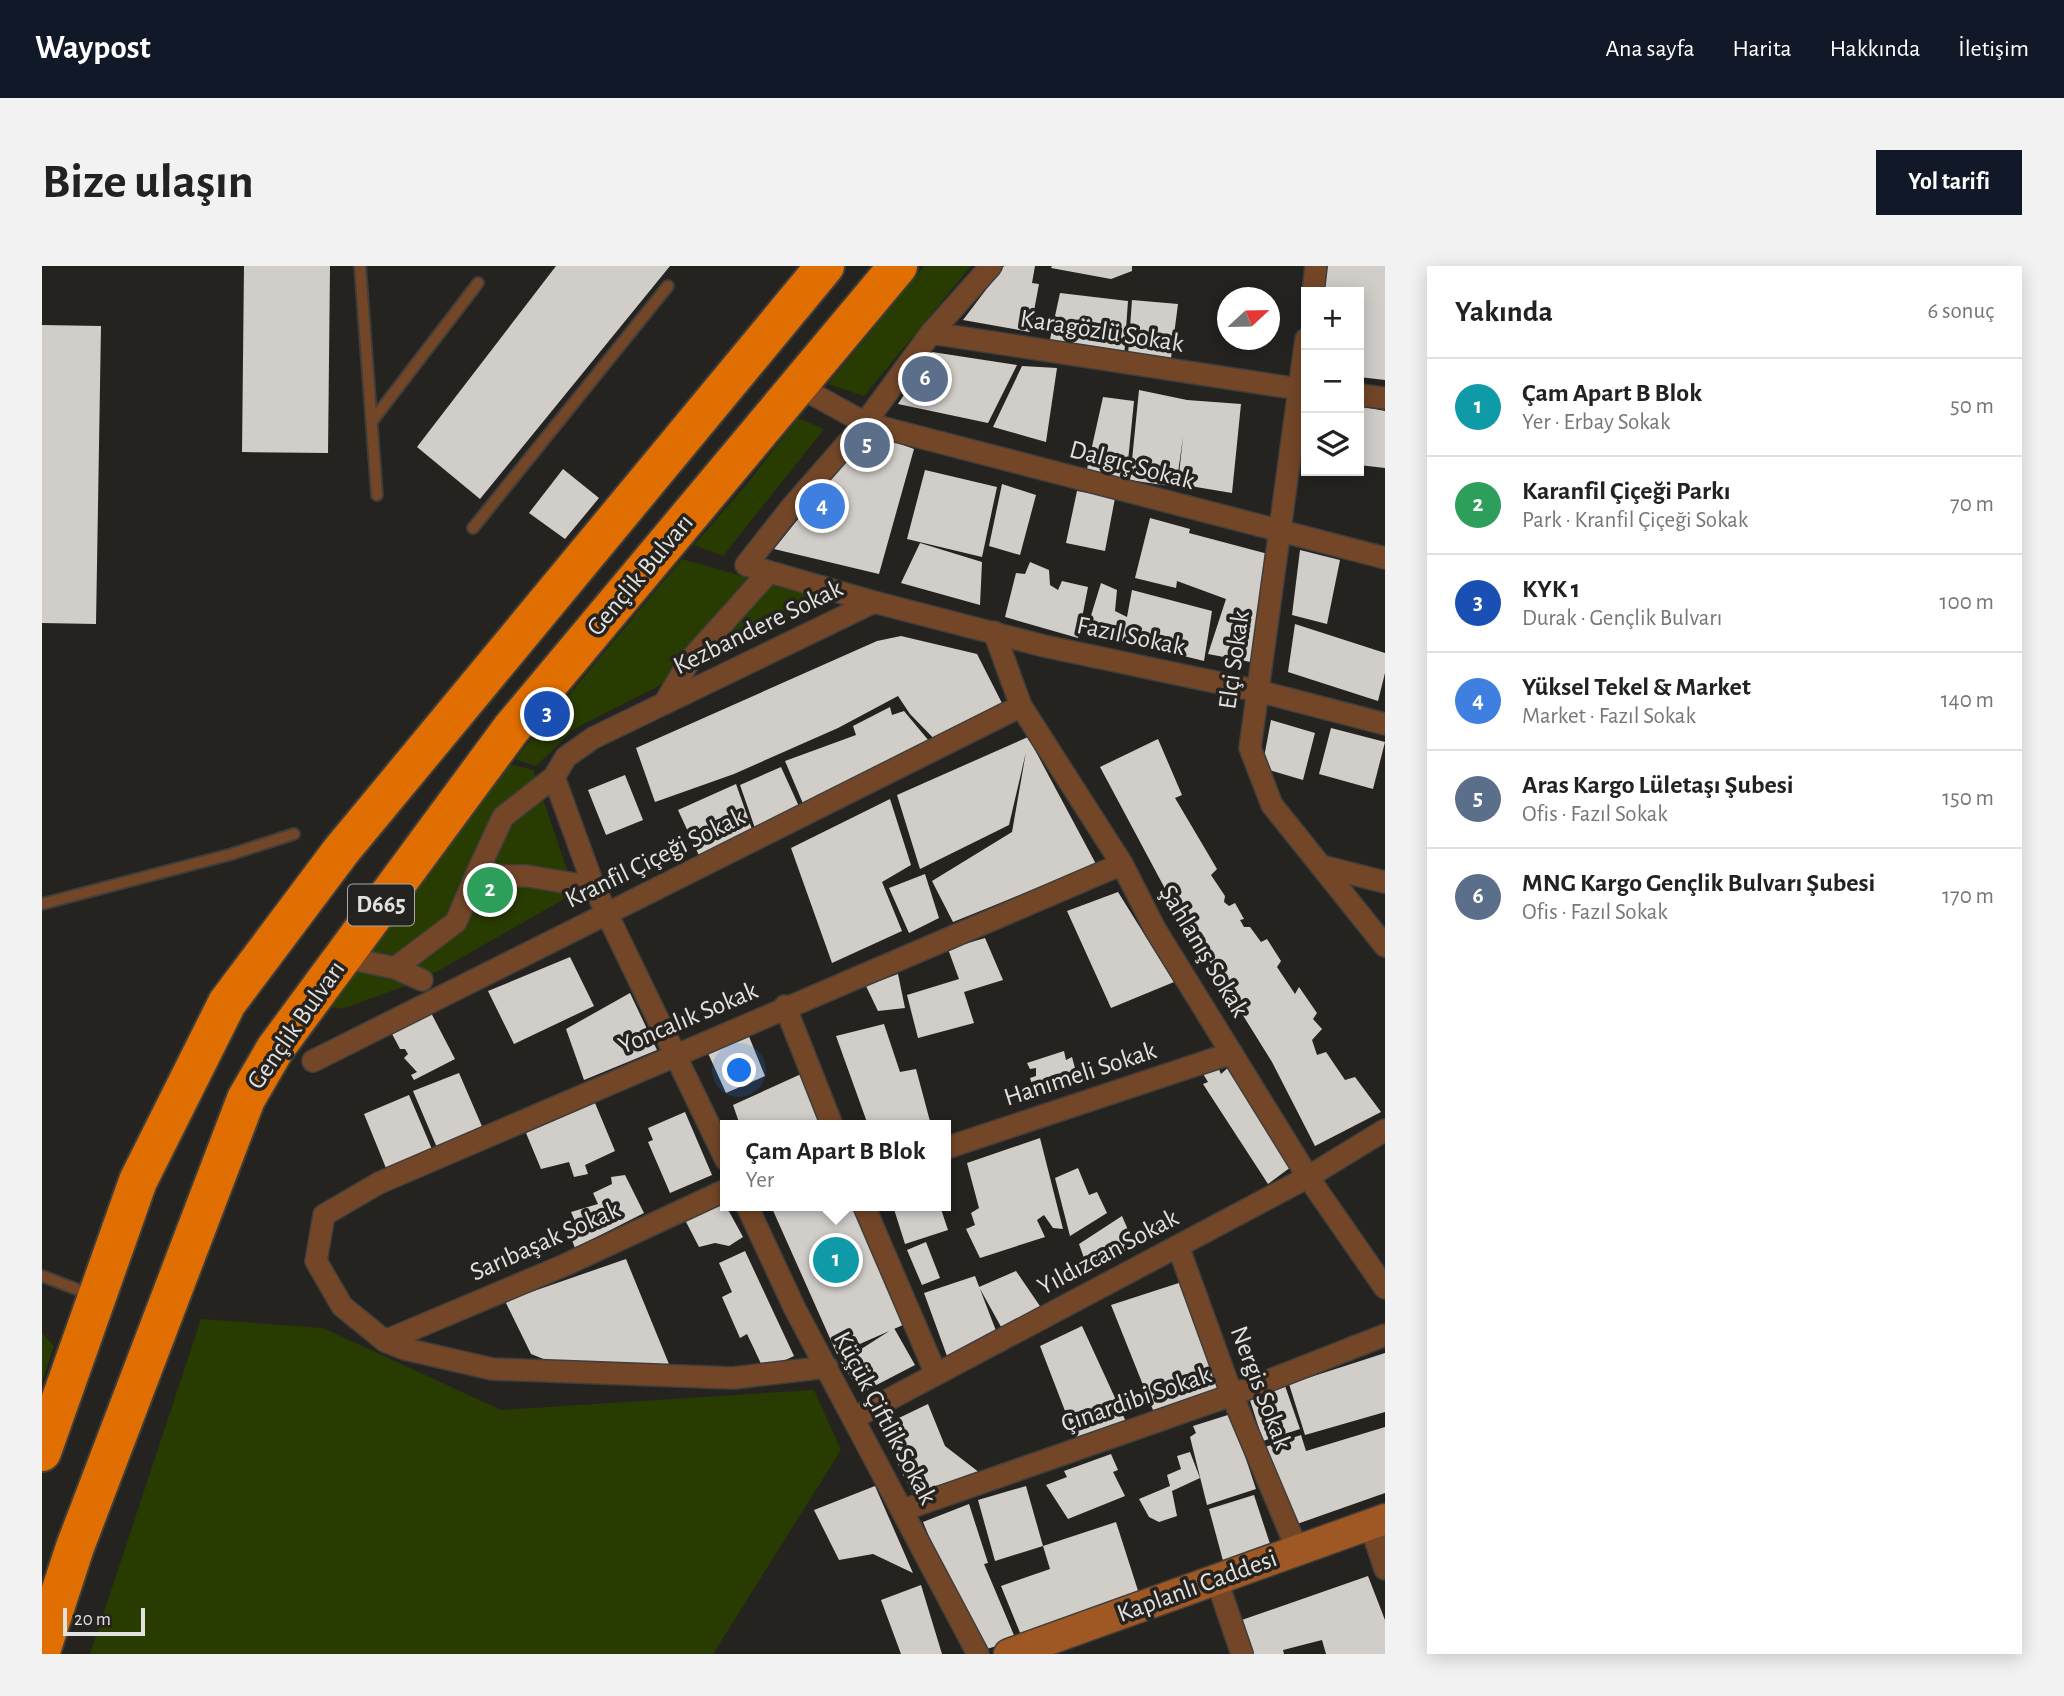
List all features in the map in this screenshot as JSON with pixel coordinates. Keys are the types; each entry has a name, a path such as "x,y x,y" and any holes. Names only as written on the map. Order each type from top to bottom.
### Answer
{"highway":[{"name":"Gençlik Bulvarı","path":"42,1452 138,1181 227,1003 341,851 825,266"},
{"name":"Gençlik Bulvarı","path":"42,1647 79,1534 251,1089 275,1049 510,729 898,266"}],"main road":[{"name":"Kaplanlı Caddesi","path":"1009,1654 1378,1522"}],"street":[{"path":"874,602 746,565 790,509 865,423 931,333 990,266"},
{"path":"1313,287 1316,266"},
{"name":"Karagözlü Sokak","path":"931,333 1301,390"},
{"name":"Dalgıç Sokak","path":"798,386 865,423 1280,533 1385,558"},
{"path":"1364,396 1385,398"},
{"name":"Elçi Sokak","path":"1301,402 1250,748 1272,805 1385,946"},
{"path":"664,704 690,660 769,572"},
{"name":"Kezbandere Sokak","path":"554,777 566,757 593,738 874,602 994,632"},
{"name":"Fazıl Sokak","path":"994,632 1045,646 1258,691 1385,724"},
{"name":"Şahlanış Sokak","path":"994,632 1021,706 1122,864 1155,929 1308,1177 1385,1288"},
{"name":"Kranfil Çiçeği Sokak","path":"313,1061 1021,706"},
{"path":"395,968 456,922 503,817 554,777 594,887 720,1147"},
{"name":"Yoncalık Sokak","path":"385,1341 342,1306 316,1262 324,1215 379,1182 1122,864"},
{"path":"1321,866 1385,882"},
{"path":"476,875 527,876 594,887"},
{"path":"352,960 395,968 422,980"},
{"path":"785,1006 830,1120"},
{"name":"Hanımeli Sokak","path":"951,1146 1232,1053"},
{"name":"Yıldızcan Sokak","path":"854,1418 1308,1177 1385,1130"},
{"name":"Sarıbaşak Sokak","path":"385,1341 565,1265 720,1192"},
{"name":"Küçük Çiftlik Sokak","path":"749,1211 795,1308 978,1654"},
{"path":"866,1211 936,1374"},
{"name":"Nergis Sokak","path":"1178,1246 1232,1395 1297,1549"},
{"name":"Çınardibi Sokak","path":"903,1510 1232,1395 1385,1335"},
{"path":"385,1341 405,1349 492,1369 733,1378 827,1367"},
{"path":"1378,1522 1385,1569"},
{"path":"1217,1581 1242,1654"}],"lane":[{"path":"360,266 377,495"},
{"path":"373,420 478,282"},
{"path":"473,528 668,286"},
{"path":"42,904 232,854 294,834"},
{"path":"42,1276 98,1297"}],"green space":[{"path":"924,266 971,266 864,396 828,384"},
{"path":"798,418 824,429 723,556 694,545 747,484"},
{"path":"682,559 827,600 574,729 536,766 515,759"},
{"path":"510,764 533,770 575,893 422,980 342,1009 320,1005 408,886"},
{"path":"201,1319 323,1328 501,1410 814,1390 841,1450 713,1654 90,1654"},
{"path":"42,1333 54,1346 42,1382"}],"building":[{"path":"244,266 330,266 328,453 242,452"},
{"path":"556,266 670,266 480,499 417,447"},
{"path":"1004,266 1035,266 1032,283 1039,284 1030,332 963,320"},
{"path":"1132,266 1132,271 1111,279 1051,268"},
{"path":"1326,266 1385,266 1385,380 1364,378 1364,287 1324,287"},
{"path":"1060,293 1128,301 1124,358 1049,344"},
{"path":"1132,300 1178,304 1171,358 1128,355"},
{"path":"42,325 101,326 96,624 42,623"},
{"path":"932,352 1017,365 988,423 898,404"},
{"path":"1022,366 1057,368 1046,442 993,427"},
{"path":"1139,390 1187,400 1241,404 1232,493 1178,484 1183,437 1176,487 1130,480"},
{"path":"1103,397 1134,401 1126,481 1087,469"},
{"path":"1364,407 1385,411 1385,468 1364,466"},
{"path":"868,432 914,449 879,574 774,549"},
{"path":"563,469 599,498 565,539 529,513"},
{"path":"925,470 997,487 982,557 907,539"},
{"path":"1002,484 1036,495 1020,555 989,546"},
{"path":"1077,491 1115,498 1105,551 1066,543"},
{"path":"1150,518 1190,529 1189,533 1268,554 1256,663 1208,654 1226,599 1177,581 1176,588 1135,578"},
{"path":"920,543 982,562 980,605 901,583"},
{"path":"1300,550 1340,560 1327,624 1292,615"},
{"path":"1030,562 1049,570 1050,585 1058,590 1062,581 1088,587 1078,638 1005,617 1016,573 1025,574"},
{"path":"1101,583 1117,590 1115,611 1127,617 1132,590 1212,611 1204,661 1086,632"},
{"path":"1295,624 1385,653 1385,673 1378,701 1288,672"},
{"path":"901,636 977,654 1007,713 942,747 910,714 898,696 838,728 734,774 655,802 636,748 877,641"},
{"path":"890,707 892,715 904,711 934,747 807,813 785,761 856,735 853,726"},
{"path":"1271,720 1315,733 1303,780 1262,768"},
{"path":"1331,728 1385,742 1373,789 1319,774"},
{"path":"1028,737 1096,864 953,922 932,881 1012,832 1026,752 1009,825 920,869 897,795"},
{"path":"1158,739 1182,795 1175,798 1217,869 1211,875 1225,896 1224,902 1229,906 1235,903 1244,919 1240,920 1244,927 1250,927 1261,942 1267,939 1281,961 1277,967 1295,994 1299,987 1317,1013 1313,1019 1322,1029 1312,1040 1317,1055 1326,1052 1345,1080 1355,1077 1381,1112 1315,1146 1272,1062 1170,898 1100,767"},
{"path":"781,767 802,813 757,834 740,785"},
{"path":"625,775 643,820 606,835 588,790"},
{"path":"736,784 754,835 702,862 678,810"},
{"path":"890,799 911,865 882,882 902,931 832,963 791,848"},
{"path":"925,874 939,918 909,933 889,888"},
{"path":"1118,892 1174,982 1111,1008 1067,911"},
{"path":"985,938 1003,980 964,992 974,1023 918,1038 907,995 959,979 948,949"},
{"path":"570,957 594,1006 514,1044 488,991"},
{"path":"898,974 905,1008 878,1011 866,986"},
{"path":"630,993 657,1050 584,1080 566,1029"},
{"path":"428,1007 455,1059 414,1080 411,1075 417,1072 404,1058 408,1054 405,1049 400,1049 390,1030"},
{"path":"884,1024 900,1072 916,1069 930,1120 866,1120 836,1036"},
{"path":"748,1034 765,1076 726,1093 707,1051"},
{"path":"1064,1051 1066,1060 1072,1057 1079,1083 1035,1094 1030,1078 1036,1076 1036,1068 1030,1069 1027,1063"},
{"path":"1232,1064 1295,1164 1268,1184 1203,1084 1208,1082 1202,1072 1217,1065 1221,1074"},
{"path":"810,1070 830,1120 738,1120 733,1105"},
{"path":"459,1073 484,1131 438,1150 413,1091"},
{"path":"409,1095 434,1154 388,1173 364,1114"},
{"path":"595,1103 615,1151 585,1165 588,1174 574,1177 569,1162 541,1169 526,1133"},
{"path":"685,1112 712,1175 670,1193 648,1142 653,1140 648,1128"},
{"path":"1040,1138 1063,1229 1053,1228 1044,1215 1037,1220 1045,1237 980,1258 966,1229 975,1225 971,1213 979,1208 967,1163"},
{"path":"1078,1168 1089,1195 1097,1192 1107,1213 1070,1236 1055,1178"},
{"path":"625,1175 644,1213 575,1248 566,1224 575,1221 571,1212 598,1204 593,1193 612,1184 611,1177"},
{"path":"720,1202 720,1211 729,1211 743,1237 729,1246 715,1243 699,1247 684,1218"},
{"path":"773,1211 855,1211 903,1325 837,1354"},
{"path":"895,1211 942,1211 948,1230 905,1244"},
{"path":"1122,1216 1135,1246 1095,1267 1090,1254 1084,1258 1079,1244"},
{"path":"926,1242 940,1278 922,1285 907,1250"},
{"path":"745,1251 794,1356 764,1370 747,1334 740,1338 722,1297 732,1292 719,1263"},
{"path":"626,1259 671,1369 551,1362 531,1354 505,1301"},
{"path":"1016,1271 1044,1312 1005,1334 979,1287"},
{"path":"975,1276 998,1336 947,1356 924,1293"},
{"path":"1185,1281 1224,1391 1153,1410 1111,1305"},
{"path":"1082,1326 1127,1424 1077,1442 1040,1346"},
{"path":"894,1328 915,1365 861,1393 841,1362"},
{"path":"1385,1353 1385,1412 1305,1435 1289,1384"},
{"path":"1284,1383 1300,1429 1263,1441 1248,1394"},
{"path":"928,1404 945,1446 980,1473 912,1493 880,1427"},
{"path":"1231,1414 1256,1489 1207,1505 1190,1437 1196,1433 1193,1426"},
{"path":"1385,1427 1385,1493 1297,1524 1265,1447 1301,1435 1306,1451"},
{"path":"1190,1452 1200,1478 1172,1491 1177,1516 1159,1522 1149,1517 1139,1499 1170,1486 1167,1475 1181,1469 1177,1456"},
{"path":"1111,1454 1118,1470 1113,1472 1125,1496 1068,1519 1046,1485 1067,1477 1064,1471"},
{"path":"875,1486 913,1573 873,1554 839,1560 814,1510"},
{"path":"1026,1486 1043,1546 995,1561 978,1500"},
{"path":"1254,1495 1273,1553 1225,1568 1209,1509"},
{"path":"969,1504 988,1563 984,1564 1016,1640 977,1652 923,1522"},
{"path":"1116,1522 1141,1600 1023,1640 1001,1586 1050,1569 1043,1546"},
{"path":"1368,1576 1385,1620 1385,1654 1326,1654 1322,1640 1283,1650 1284,1654 1248,1654 1236,1622"},
{"path":"921,1585 942,1654 901,1654 881,1600"}],"place":[{"name":"MNG Kargo Gençlik Bulvarı Şubesi","path":"925,379"},
{"name":"Aras Kargo Lületaşı Şubesi","path":"867,445"},
{"name":"Yüksel Tekel & Market","path":"822,506"},
{"name":"KYK 1","path":"547,714"},
{"name":"Karanfil Çiçeği Parkı","path":"490,890"},
{"name":"Çam Apart B Blok","path":"836,1260"}]}
